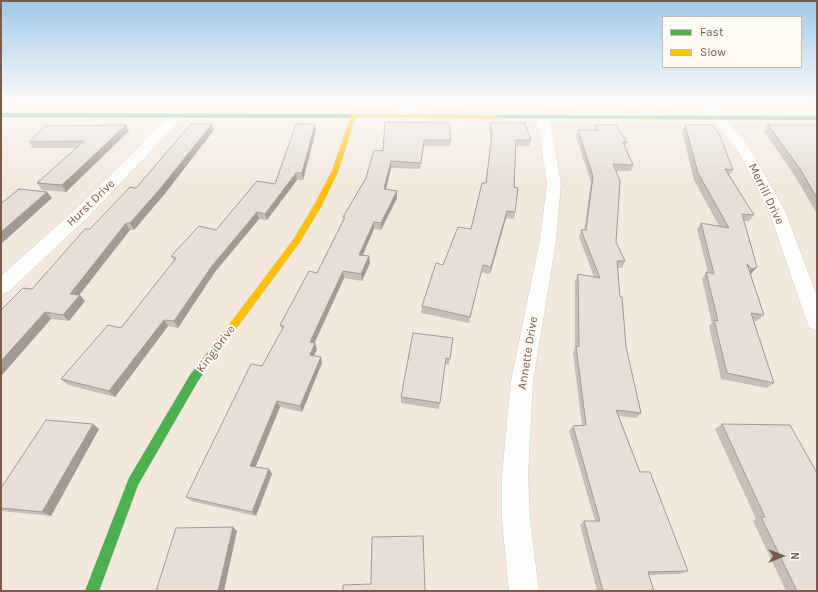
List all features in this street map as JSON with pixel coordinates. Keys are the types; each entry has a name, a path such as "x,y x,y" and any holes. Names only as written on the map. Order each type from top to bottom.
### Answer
{"street":[{"name":"Hurst Drive","path":"1,287 83,212 166,128"},
{"name":"King Drive","path":"92,591 133,482 194,378 296,242 317,207 335,171 350,128"},
{"name":"Annette Drive","path":"524,591 516,520 514,475 522,381 548,240 554,184 545,128"},
{"name":"Merrill Drive","path":"727,128 743,148 777,211 817,322"}],"shaded area":[{"path":"1,128 817,128 817,591 1,591"}],"building":[{"path":"43,128 123,128 62,185 37,183 84,141 29,142"},
{"path":"188,128 209,128 160,189 130,223 126,223 70,294 80,295 63,315 45,312 1,361 1,310 23,288 32,289 85,229 90,229 130,187 136,188"},
{"path":"295,128 314,128 302,173 296,173 265,214 257,212 212,266 174,321 164,320 109,391 61,379 108,325 121,328 176,258 171,256 199,226 216,230 257,181 275,184"},
{"path":"385,128 450,128 451,140 424,140 421,163 391,161 384,189 397,191 381,223 374,222 359,255 369,256 361,274 343,271 310,342 315,343 310,355 321,357 300,406 277,401 250,466 269,469 252,512 186,497 251,364 262,366 284,326 280,325 309,271 317,273 345,217 343,217 366,178 374,150 383,151"},
{"path":"491,128 527,128 531,140 516,140 514,187 518,188 515,212 507,211 491,267 483,265 470,317 422,306 436,263 443,265 458,227 471,229 482,183 486,183 492,134"},
{"path":"597,128 618,128 627,142 623,142 633,165 613,164 620,181 616,242 625,261 617,261 620,297 622,297 626,347 641,413 616,410 640,472 650,472 688,571 648,572 654,591 603,591 584,521 600,521 573,426 586,425 576,346 579,347 578,274 600,278 581,230 586,230 593,176 578,130 598,130"},
{"path":"686,128 714,128 719,133 733,170 725,169 754,215 742,214 757,267 752,269 747,264 764,315 751,313 774,383 727,373 714,320 718,321 706,272 714,274 701,223 729,228 698,173"},
{"path":"770,128 817,128 817,198 800,169"},
{"path":"19,189 47,192 1,232 1,202"},
{"path":"413,333 453,338 450,359 446,358 440,403 401,397"},
{"path":"46,420 93,424 42,512 1,508 1,488"},
{"path":"722,424 790,425 817,473 817,591 797,591 761,517 765,517"},
{"path":"233,527 218,591 156,591 176,528"},
{"path":"423,536 425,591 343,591 343,585 371,584 372,537"}],"traffic: fast":[{"path":"92,591 133,482 194,378 225,337"}],"traffic: slow":[{"path":"225,337 296,242 317,207 335,171 350,128"}]}
